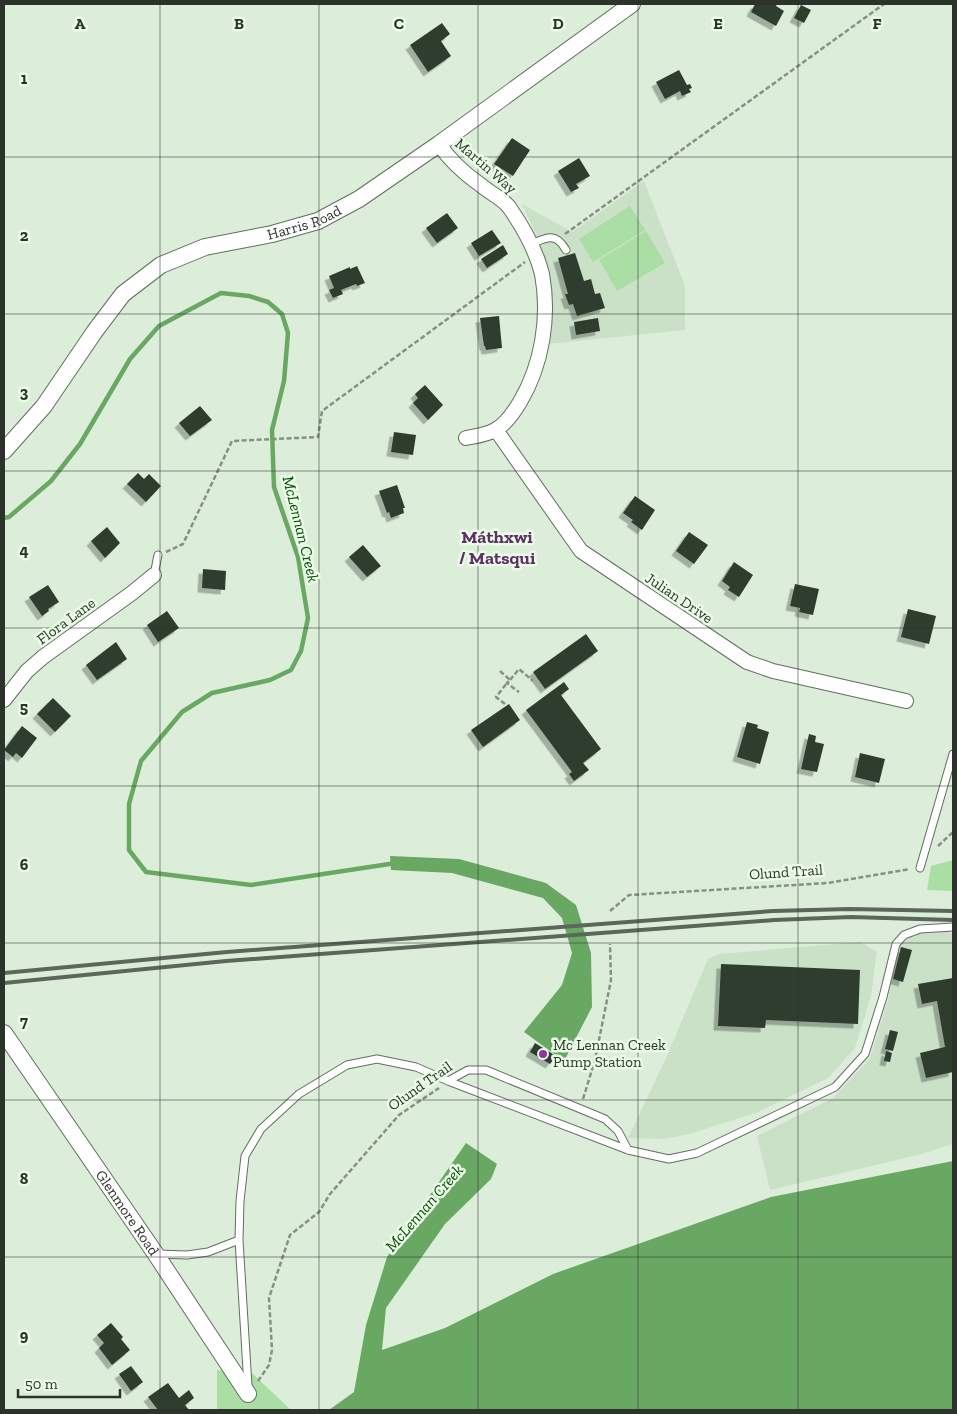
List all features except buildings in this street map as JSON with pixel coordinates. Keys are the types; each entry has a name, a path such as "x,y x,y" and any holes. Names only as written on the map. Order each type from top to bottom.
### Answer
{"street":[{"name":"Harris Road","path":"4,450 44,406 95,331 123,294 161,265 205,247 272,234 318,221 359,199 632,4"},
{"name":"Martin Way","path":"438,144 449,159 481,186 507,204 533,249 542,274 545,317 538,366 529,387 514,413 496,430 466,438"},
{"name":"Julian Drive","path":"496,430 581,551 747,662 773,671 906,701"},
{"name":"Flora Lane","path":"4,700 27,671 43,657 132,594 154,575"},
{"name":"Glenmore Road","path":"4,1033 248,1394"}],"lane":[{"path":"533,249 544,239 554,237 558,238 566,250"},
{"path":"154,575 158,555"},
{"path":"920,868 953,754"},
{"path":"248,1394 239,1240 240,1201 245,1156 262,1129 299,1094 347,1065 377,1059 416,1067 628,1150 669,1159 697,1153 835,1087 865,1054 896,944 904,935 920,929 953,927"},
{"name":"Olund Trail","path":"448,1081 468,1070 486,1070 605,1119 618,1131 628,1150"},
{"path":"155,1254 187,1255 208,1252 239,1240"}],"path":[{"path":"558,238 581,224 884,4"},
{"path":"158,555 183,544 232,441 318,437 322,411 533,249"},
{"path":"505,704 496,697 519,669 533,681"},
{"path":"500,672 510,680"},
{"path":"507,683 519,692"},
{"path":"920,868 932,851 953,832"},
{"name":"Olund Trail","path":"610,911 629,895 828,883 920,868"},
{"path":"580,1108 595,1060 611,980 610,944"},
{"name":"Olund Trail","path":"248,1394 269,1365 272,1350 269,1298 290,1235 319,1212 330,1194 399,1115 448,1081"}],"shaded area":[{"path":"644,181 685,286 685,330 548,344 552,318 552,295 548,273 535,232 522,204 572,232"},
{"path":"630,206 645,230 593,262 579,239"},
{"path":"646,231 665,263 617,291 599,260"},
{"path":"953,860 953,891 927,890 931,866"},
{"path":"949,931 953,936 953,1144 918,1155 770,1190 757,1136 833,1098 870,1058 888,999 899,947 909,938 922,933"},
{"path":"860,942 877,952 871,996 855,1048 828,1078 756,1113 689,1134 665,1139 628,1138 666,1058 708,959 719,954"},
{"path":"217,1370 252,1373 291,1410 217,1410"}],"water":[{"path":"390,856 459,859 546,883 576,905 591,953 592,1007 564,1061 524,1032 562,985 572,953 562,918 543,898 452,873 391,870"},
{"path":"466,1143 497,1164 491,1179 445,1224 386,1308 382,1350 445,1328 553,1274 771,1197 953,1161 953,1410 329,1410 354,1392 366,1325 387,1257"}],"waterway":[{"name":"McLennan Creek","path":"4,518 9,517 51,481 80,444 130,359 159,326 221,293 249,296 268,302 282,314 288,333 284,381 272,430 274,487 298,557 308,618 301,651 291,670 270,680 212,693 182,712 141,761 129,804 129,850 146,872 251,885 396,863"}],"railway":[{"path":"4,973 227,952 773,911 850,909 953,911"},
{"path":"4,983 226,961 774,920 851,917 953,920"}],"place":[{"name":"Mc Lennan Creek Pump Station","path":"543,1054"}],"district":[{"name":"Máthxwi / Matsqui","path":"497,547"}]}
